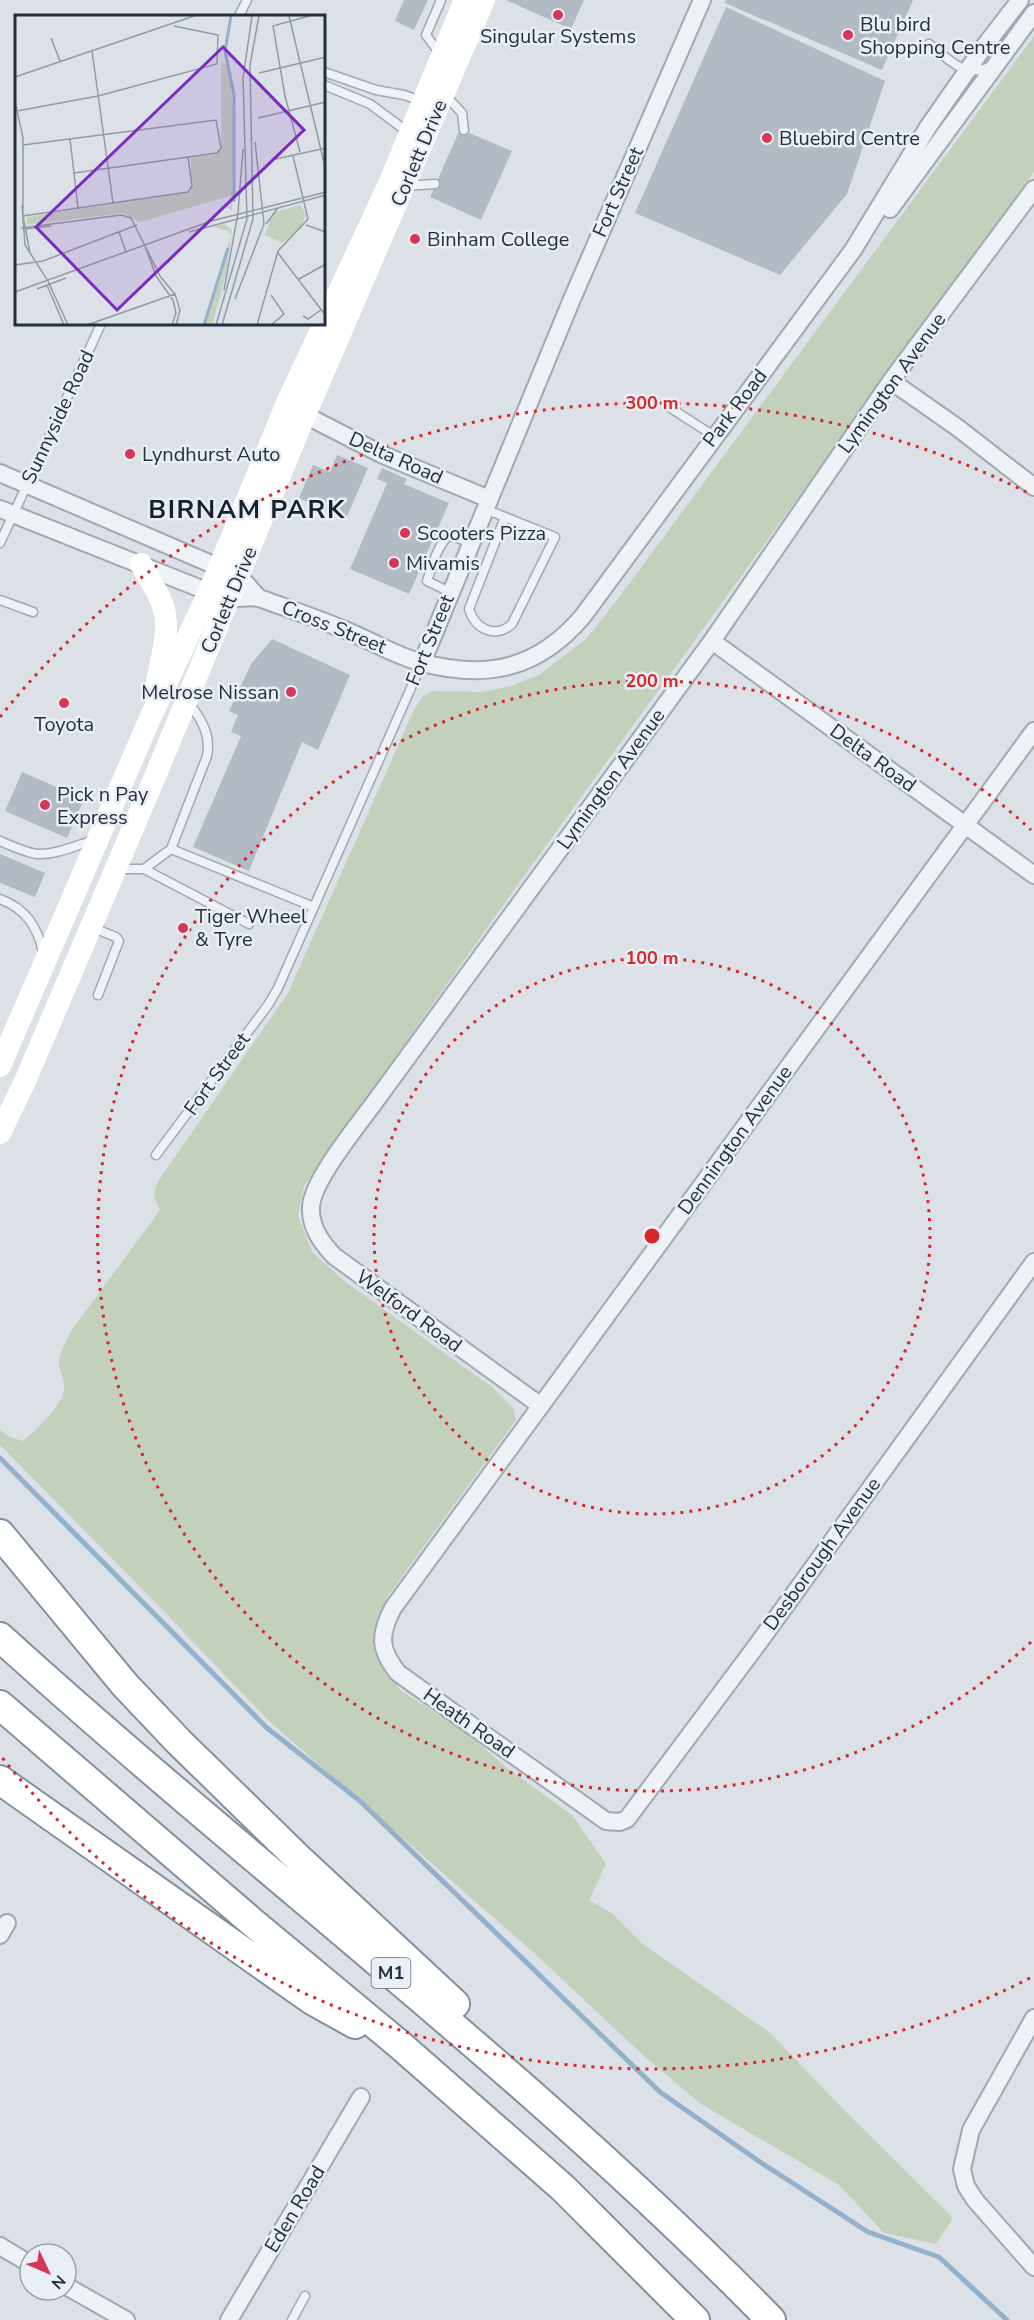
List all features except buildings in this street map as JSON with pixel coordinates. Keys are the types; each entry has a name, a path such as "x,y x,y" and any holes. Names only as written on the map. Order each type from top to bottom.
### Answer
{"highway":[{"path":"0,1534 125,1685 163,1726 299,1859 527,2070 540,2085 560,2120"},
{"name":"M1","path":"0,1637 88,1717 346,1935 624,2175 771,2320"},
{"name":"M1","path":"0,1705 252,1922 400,2045 563,2188 695,2320"},
{"path":"0,1780 312,2000 400,2045"}],"main road":[{"name":"Corlett Drive","path":"326,319 389,184 465,0"},
{"name":"Corlett Drive","path":"0,1066 151,716 219,595 239,576 305,415 484,0"},
{"name":"Corlett Drive","path":"0,1133 26,1079 187,700 219,595 218,567 287,403 323,326"},
{"path":"141,564 163,606 166,619 151,716"}],"street":[{"name":"Fort Street","path":"422,663 572,299 702,0"},
{"name":"Park Road","path":"885,208 928,127 966,71 1020,0"},
{"name":"Park Road","path":"618,568 853,250 1034,13"},
{"name":"Lymington Avenue","path":"314,1193 377,1099 712,641 891,381 1034,189"},
{"path":"891,381 958,428 1034,487"},
{"name":"Delta Road","path":"305,415 487,504"},
{"name":"Cross Street","path":"0,472 239,576 258,597"},
{"name":"Cross Street","path":"6,512 219,595 258,597 422,663 467,669 494,670 537,657 568,633 618,568"},
{"name":"Delta Road","path":"712,641 1034,875"},
{"name":"Dennington Avenue","path":"393,1608 1034,731"},
{"name":"Welford Road","path":"314,1193 310,1205 314,1229 322,1243 334,1256 541,1406"},
{"name":"Desborough Avenue","path":"599,1816 606,1821 620,1822 634,1812 1034,1262"},
{"name":"Heath Road","path":"393,1608 385,1623 382,1636 388,1660 398,1673 599,1816"},
{"path":"1034,2018 971,2130 962,2169 966,2186 989,2218 1034,2267"},
{"name":"Eden Road","path":"228,2320 361,2097"},
{"path":"0,2246 18,2257"},
{"path":"78,2293 126,2320"}],"lane":[{"path":"240,15 247,0"},
{"path":"441,0 426,35 442,56"},
{"path":"929,44 966,71 980,71 995,64"},
{"path":"326,73 376,90 404,95 423,102"},
{"path":"326,86 370,104 410,133"},
{"path":"444,93 462,112 464,130"},
{"path":"404,186 435,184"},
{"name":"Sunnyside Road","path":"0,543 6,512 28,484 99,326"},
{"path":"669,407 714,436"},
{"path":"487,504 505,517 555,537 512,624 507,629 492,632 477,624 469,609 505,517"},
{"path":"450,592 427,581 441,547 450,535 471,543"},
{"path":"0,600 33,612"},
{"name":"Fort Street","path":"156,1155 268,1005 422,663"},
{"path":"144,869 171,849 207,756 209,744 203,722 187,700"},
{"path":"0,841 28,852 40,854 99,839"},
{"path":"171,849 314,907"},
{"path":"116,869 144,869 249,924"},
{"path":"0,899 14,904 29,919 36,931 46,961"},
{"path":"91,927 116,937 119,941 98,995"},
{"path":"292,2320 305,2296"}],"green space":[{"path":"1034,36 1034,172 516,887 304,1186 298,1216 312,1252 343,1280 493,1388 513,1408 516,1420 387,1597 375,1636 384,1665 400,1690 467,1733 507,1768 572,1815 606,1864 589,1900 613,1914 644,1945 769,2032 953,2218 936,2244 884,2233 839,2185 701,2104 645,2057 533,1952 269,1721 0,1445 0,1430 10,1437 23,1441 47,1418 58,1403 64,1390 59,1365 60,1358 71,1331 155,1217 160,1209 154,1194 159,1180 288,993 413,712 423,696 433,691 483,692 511,686 539,675 587,638"}],"waterway":[{"path":"0,1458 267,1728 360,1801 660,2092 760,2162 868,2232 939,2257 1007,2320"}],"place":[{"name":"Singular Systems","path":"558,15"},
{"name":"Blu bird Shopping Centre","path":"848,35"},
{"name":"Bluebird Centre","path":"767,138"},
{"name":"Binham College","path":"415,239"},
{"name":"Lyndhurst Auto","path":"130,454"},
{"name":"Scooters Pizza","path":"405,533"},
{"name":"Mivamis","path":"394,563"},
{"name":"Melrose Nissan","path":"291,692"},
{"name":"Toyota","path":"64,703"},
{"name":"Pick n Pay Express","path":"45,805"},
{"name":"Tiger Wheel & Tyre","path":"183,928"}],"district":[{"name":"BIRNAM PARK","path":"247,509"}]}
